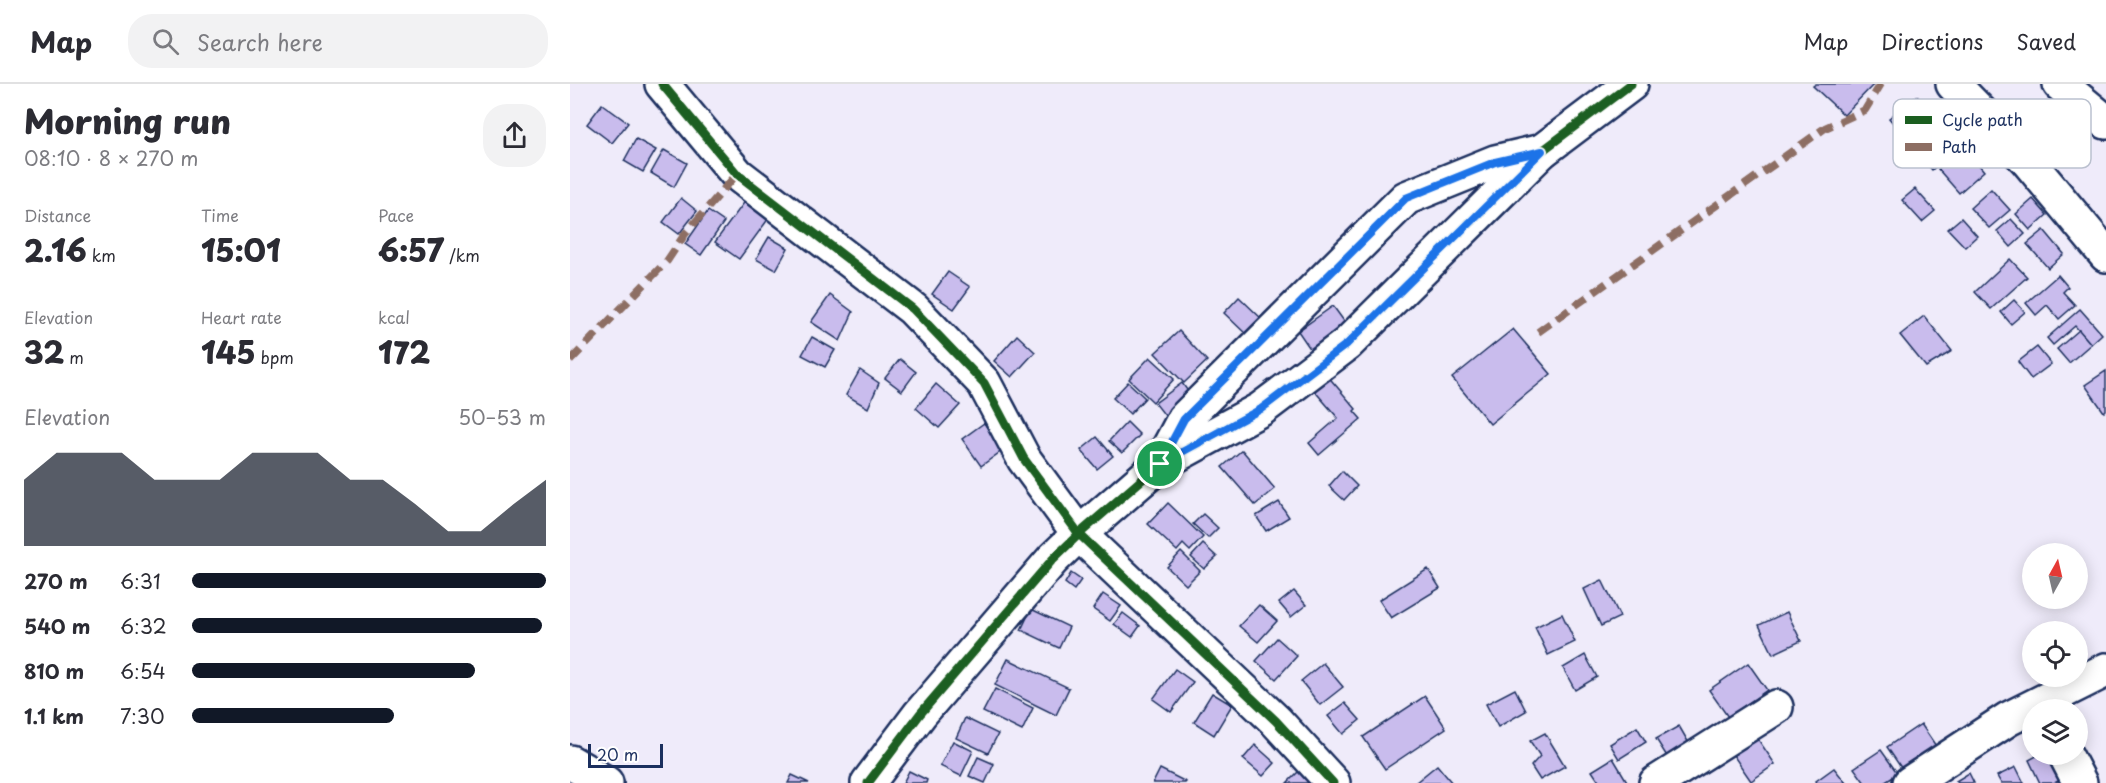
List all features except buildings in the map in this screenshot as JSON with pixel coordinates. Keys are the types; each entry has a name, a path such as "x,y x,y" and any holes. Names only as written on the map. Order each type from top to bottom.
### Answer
{"street":[{"path":"662,84 737,174 913,309 984,383 1024,459 1079,534 1276,721 1334,783"},
{"path":"868,783 920,714 1053,559 1079,534 1160,464 1261,409 1347,344 1542,151 1631,84"},
{"path":"1953,84 1968,99"},
{"path":"2060,84 2078,99"},
{"path":"2091,110 2106,122"},
{"path":"1160,464 1184,419 1406,198 1495,162 1542,151"},
{"path":"2034,168 2106,255"},
{"path":"2064,699 2106,670"},
{"path":"1656,783 1776,707"},
{"path":"1910,783 2008,720 2022,715"},
{"path":"570,762 606,783"},
{"path":"2071,765 2080,783"}],"marked path":[{"path":"1538,332 1825,128 1865,110 1881,84"},
{"path":"570,361 667,261 685,234 737,174"}],"cycle path":[{"path":"662,84 737,174 913,309 984,383 1024,459 1079,534 1276,721 1333,783"},
{"path":"868,783 920,714 1053,559 1079,534 1160,464 1261,409 1347,344 1542,151 1631,84"}],"route":[{"path":"1542,151 1347,344 1261,409 1160,464 1184,419 1406,198 1495,162 1542,151"}]}
